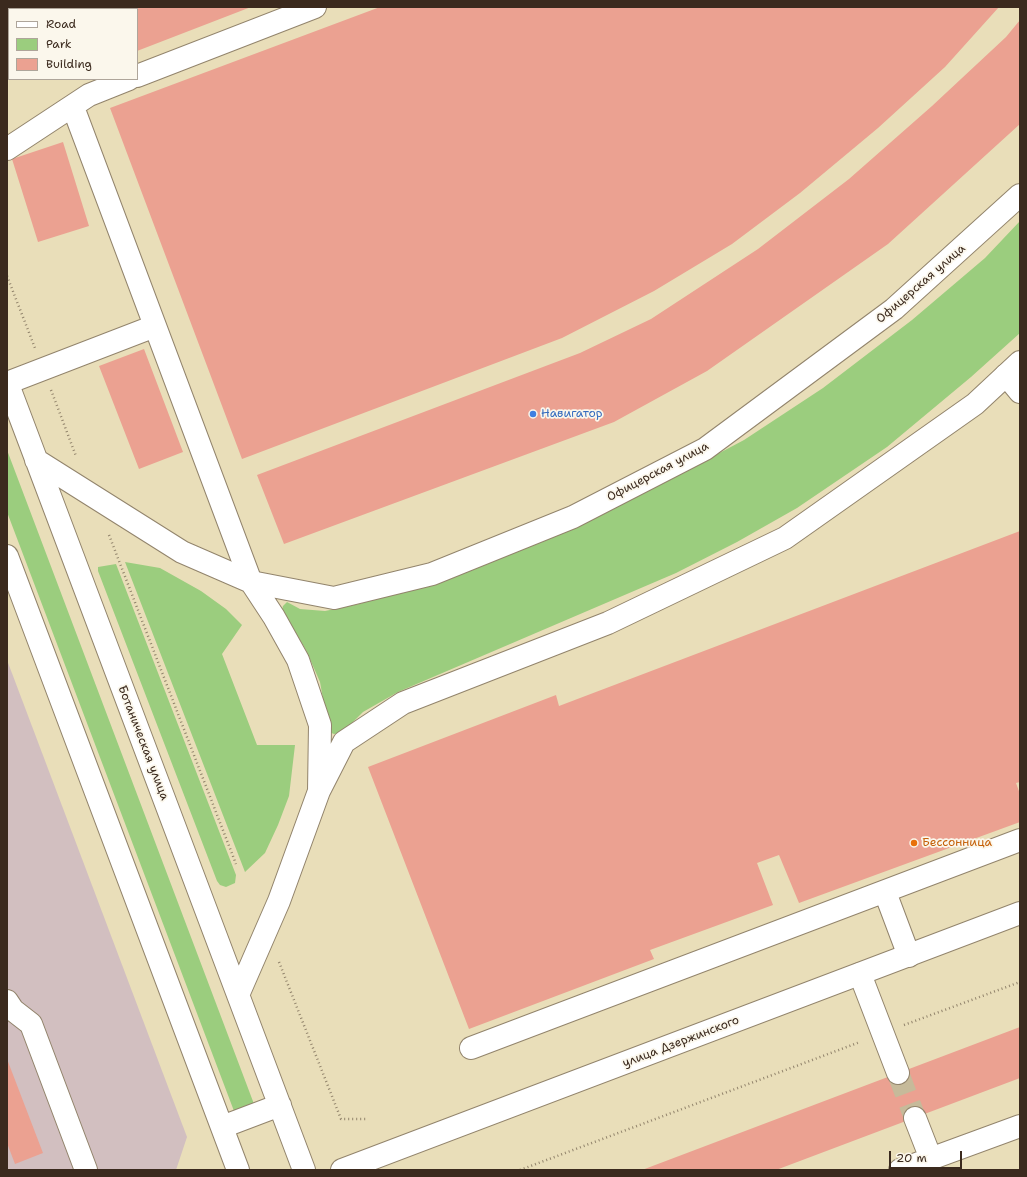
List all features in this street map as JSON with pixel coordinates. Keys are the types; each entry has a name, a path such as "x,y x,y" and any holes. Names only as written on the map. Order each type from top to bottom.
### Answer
{"main road":[{"path":"138,76 315,7"},
{"path":"7,148 82,94 126,80"},
{"path":"82,94 155,326 251,582 274,617 298,660 320,725 319,791"},
{"name":"Офицерская улица","path":"36,460 182,552 251,582 334,598 432,574 573,517 705,449 894,309 1020,195"},
{"path":"7,382 155,326"},
{"path":"238,995 279,901 319,791 344,742 403,703 608,623 785,538 976,404 1013,368 1020,392"},
{"name":"Ботаническая улица","path":"7,382 304,1170"},
{"path":"7,556 238,1170"},
{"path":"471,1048 1020,840"},
{"path":"885,892 909,956"},
{"name":"улица Дзержинского","path":"342,1170 1020,913"},
{"path":"860,974 898,1073"},
{"path":"7,1001 13,1010 31,1024 86,1170"},
{"path":"222,1126 280,1105"},
{"path":"915,1118 931,1159"},
{"path":"900,1170 1020,1126"}],"path":[{"path":"7,276 78,461"},
{"path":"107,529 236,864"},
{"path":"278,960 342,1119 367,1119"},
{"path":"520,1170 1020,982"}],"shaded area":[{"path":"7,660 187,1137 176,1170 7,1170"}],"green space":[{"path":"1020,221 1020,333 971,377 887,447 797,508 737,542 676,573 398,692 363,712 342,733 334,734 329,732 320,682 306,650 282,610 283,606 287,602 300,609 325,611 359,604 459,572 574,524 657,486 744,440 823,388 912,320 985,258"},
{"path":"7,450 254,1104 234,1111 7,512"},
{"path":"125,562 160,568 201,591 226,609 242,625 222,654 257,745 295,745 289,796 278,825 265,853 245,872"},
{"path":"116,564 236,875 235,883 226,887 220,885 217,881 98,571 98,567"}],"building":[{"path":"9,7 36,8 10,8"},
{"path":"251,7 138,51 138,8 80,8"},
{"path":"380,7 999,7 945,67 878,128 800,193 732,244 654,291 562,338 242,459 110,108"},
{"path":"1020,20 1020,124 888,244 707,371 614,422 284,544 257,475 580,353 651,319 758,249 849,179 932,106 1006,37"},
{"path":"63,142 89,226 38,242 12,159"},
{"path":"144,349 183,452 139,469 99,366"},
{"path":"1020,531 1020,782 1016,783 1020,794 1020,822 799,903 779,855 757,863 773,905 650,950 654,959 469,1029 368,767 556,695 559,706"},
{"path":"1020,1027 1020,1078 776,1170 642,1170"},
{"path":"7,1059 43,1153 15,1164 7,1143"}],"tunnel":[{"path":"898,1073 915,1118"}],"place":[{"name":"Навигатор","path":"533,414"},
{"name":"Бессонница","path":"914,843"}]}
